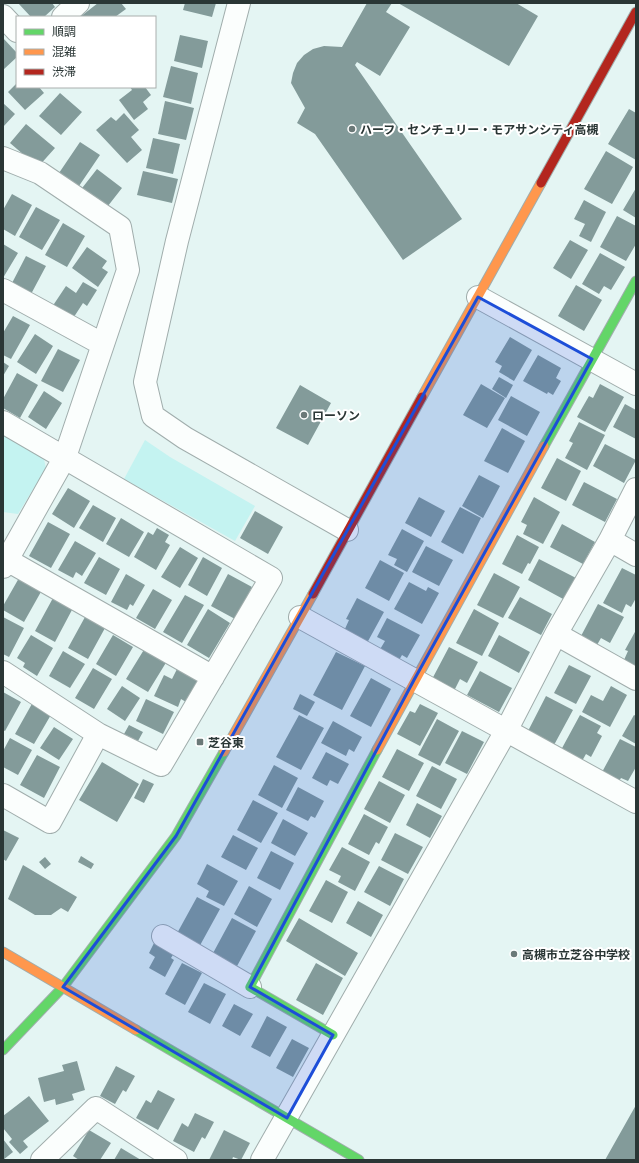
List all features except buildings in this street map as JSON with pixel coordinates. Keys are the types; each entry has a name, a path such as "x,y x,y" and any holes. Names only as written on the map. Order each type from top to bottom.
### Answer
{"street":[{"path":"64,16 78,3"},
{"path":"239,3 177,241 145,382 153,416 185,438 347,530"},
{"path":"3,1050 63,987 176,836 300,617 636,12"},
{"path":"3,16 16,30"},
{"path":"3,158 40,173 120,227 128,270 65,457 5,563 213,677"},
{"path":"250,987 414,680 636,281"},
{"path":"3,290 102,344"},
{"path":"478,297 636,384"},
{"path":"3,422 272,578 161,766 98,734 3,672"},
{"path":"262,1160 506,731 556,634 610,540 636,489"},
{"path":"610,540 636,555"},
{"path":"300,617 636,802"},
{"path":"556,634 636,679"},
{"path":"3,795 50,822 98,734"},
{"path":"163,936 333,1035"},
{"path":"3,952 359,1160"},
{"path":"42,1160 96,1108 176,1160"}],"highlighted area":[{"path":"478,297 592,359 414,680 250,987 333,1035 287,1118 63,987 176,836"}],"shaded area":[{"path":"3,433 43,455 46,468 18,514 3,512"},
{"path":"145,440 170,457 255,506 235,541 124,479"}],"traffic: fast":[{"path":"544,446 636,281"},
{"path":"333,1035 250,987 377,750"},
{"path":"3,1050 63,987 176,836 224,752"},
{"path":"136,1030 359,1160"}],"traffic: slow":[{"path":"422,397 541,183"},
{"path":"377,750 544,446"},
{"path":"224,752 313,594"},
{"path":"3,952 136,1030"}],"traffic: jam":[{"path":"541,183 636,12"},
{"path":"313,594 422,397"}],"place":[{"name":"ハーフ・センチュリー・モアサンシティ高槻","path":"352,129"},
{"name":"ローソン","path":"304,415"},
{"name":"芝谷東","path":"200,742"},
{"name":"高槻市立芝谷中学校","path":"514,954"}]}
